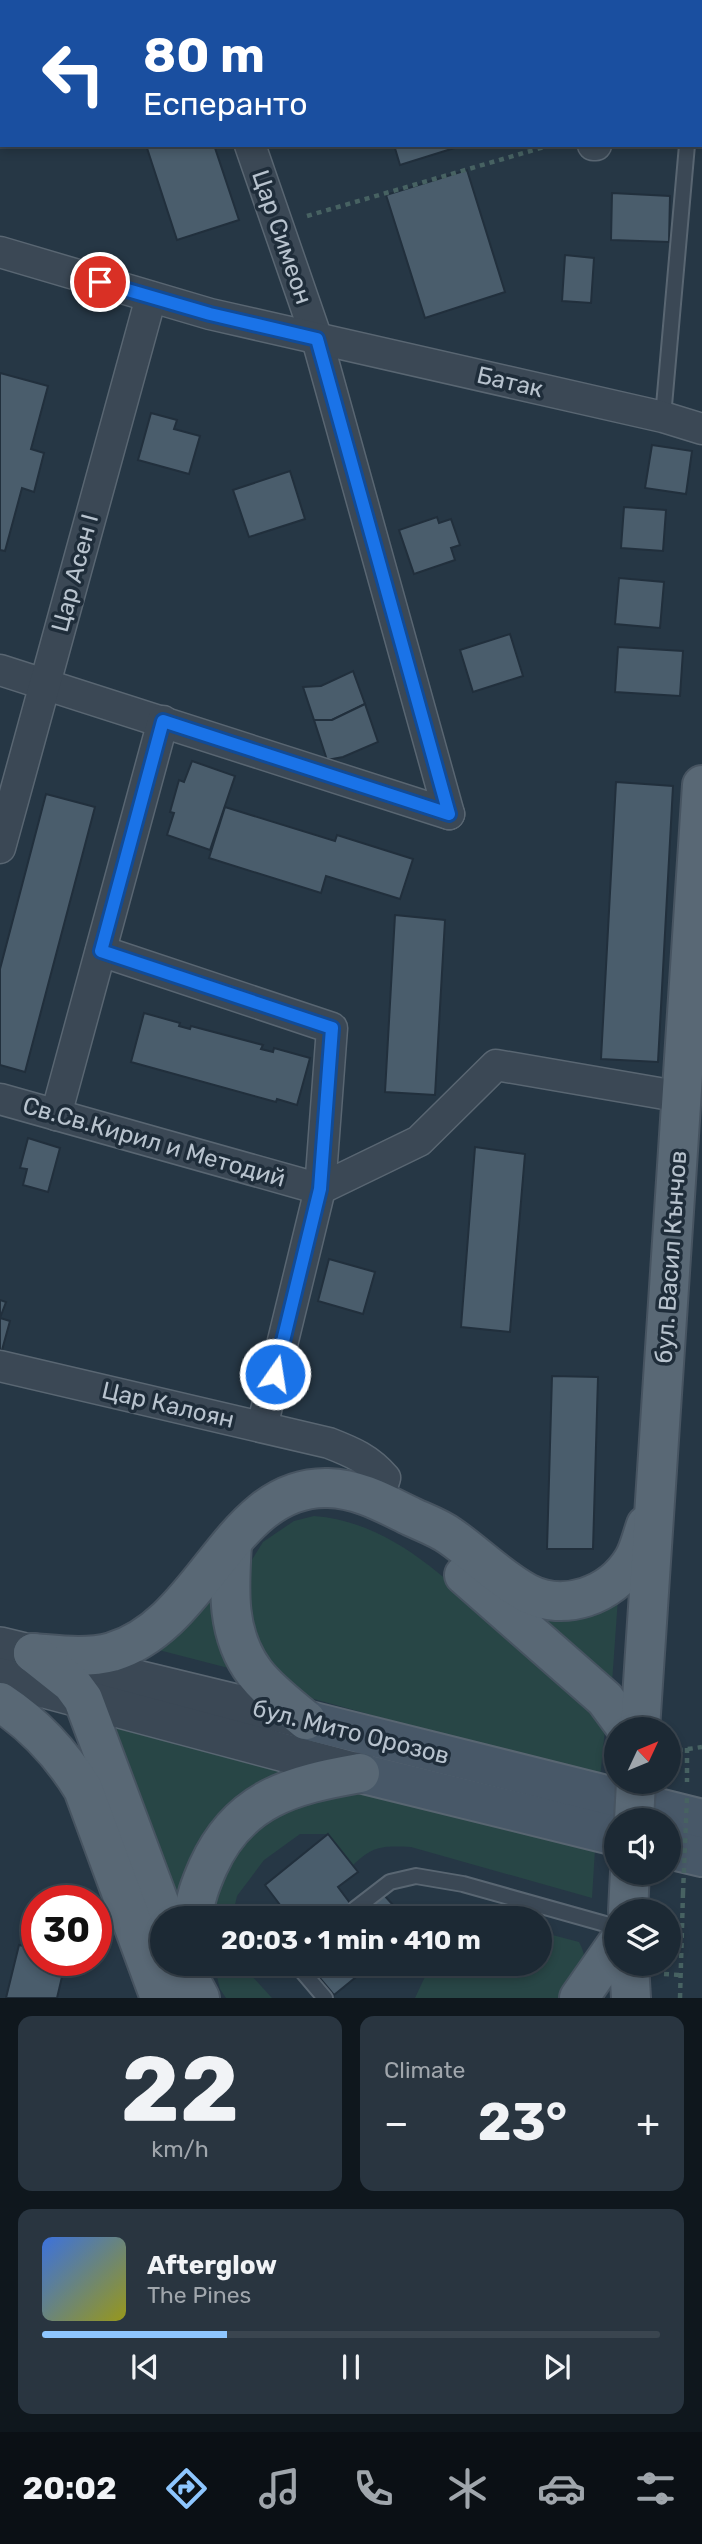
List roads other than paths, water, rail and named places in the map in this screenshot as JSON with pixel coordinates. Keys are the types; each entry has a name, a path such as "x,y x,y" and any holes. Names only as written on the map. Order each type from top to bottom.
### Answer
{"main road":[{"name":"бул. Васил Кънчов","path":"641,1717 702,785"},
{"path":"16,1650 87,1657 132,1643 170,1617 187,1600 258,1513 280,1498 305,1490 330,1488 356,1492 384,1503 447,1534 527,1593 560,1602 579,1600 600,1591 617,1577 632,1561 654,1504"},
{"path":"384,1503 605,1699 618,1717"},
{"path":"232,1544 229,1594 231,1619 247,1662 267,1686 306,1720"},
{"path":"16,1650 72,1684 83,1699 161,1906"},
{"path":"0,1702 23,1717 47,1740 67,1763 83,1789 160,1998"},
{"name":"бул. Мито Орозов","path":"306,1720 694,1808"},
{"path":"196,1906 197,1894 213,1856 225,1836 243,1816 262,1801 283,1790 360,1773"},
{"name":"бул. Мито Орозов","path":"360,1773 604,1833"},
{"path":"681,1852 702,1857"},
{"path":"579,1998 604,1962"},
{"path":"188,1976 200,1998"},
{"path":"203,1976 211,1998"},
{"path":"599,1998 608,1976"},
{"path":"630,1976 631,1998"}],"street":[{"name":"Цар Симеон","path":"163,721 449,814 317,339 251,147"},
{"name":"Батак","path":"0,252 210,314 663,417 702,429"},
{"name":"Цар Асен I","path":"0,848 151,297"},
{"path":"0,670 163,721 56,1115"},
{"path":"101,951 332,1028 320,1189 262,1427"},
{"name":"Св.Св.Кирил и Методий","path":"0,1099 320,1189 419,1141 496,1065 682,1097"},
{"name":"Цар Калоян","path":"0,1366 329,1443 358,1454 375,1467 385,1478 384,1503"},
{"name":"бул. Мито Орозов","path":"16,1650 306,1720"},
{"name":"бул. Мито Орозов","path":"0,1677 360,1773"}],"lane":[{"path":"663,417 687,147"},
{"path":"359,1906 390,1882 416,1875 463,1884 541,1906"},
{"path":"552,1909 604,1924"},
{"path":"307,1976 326,1998"}]}
